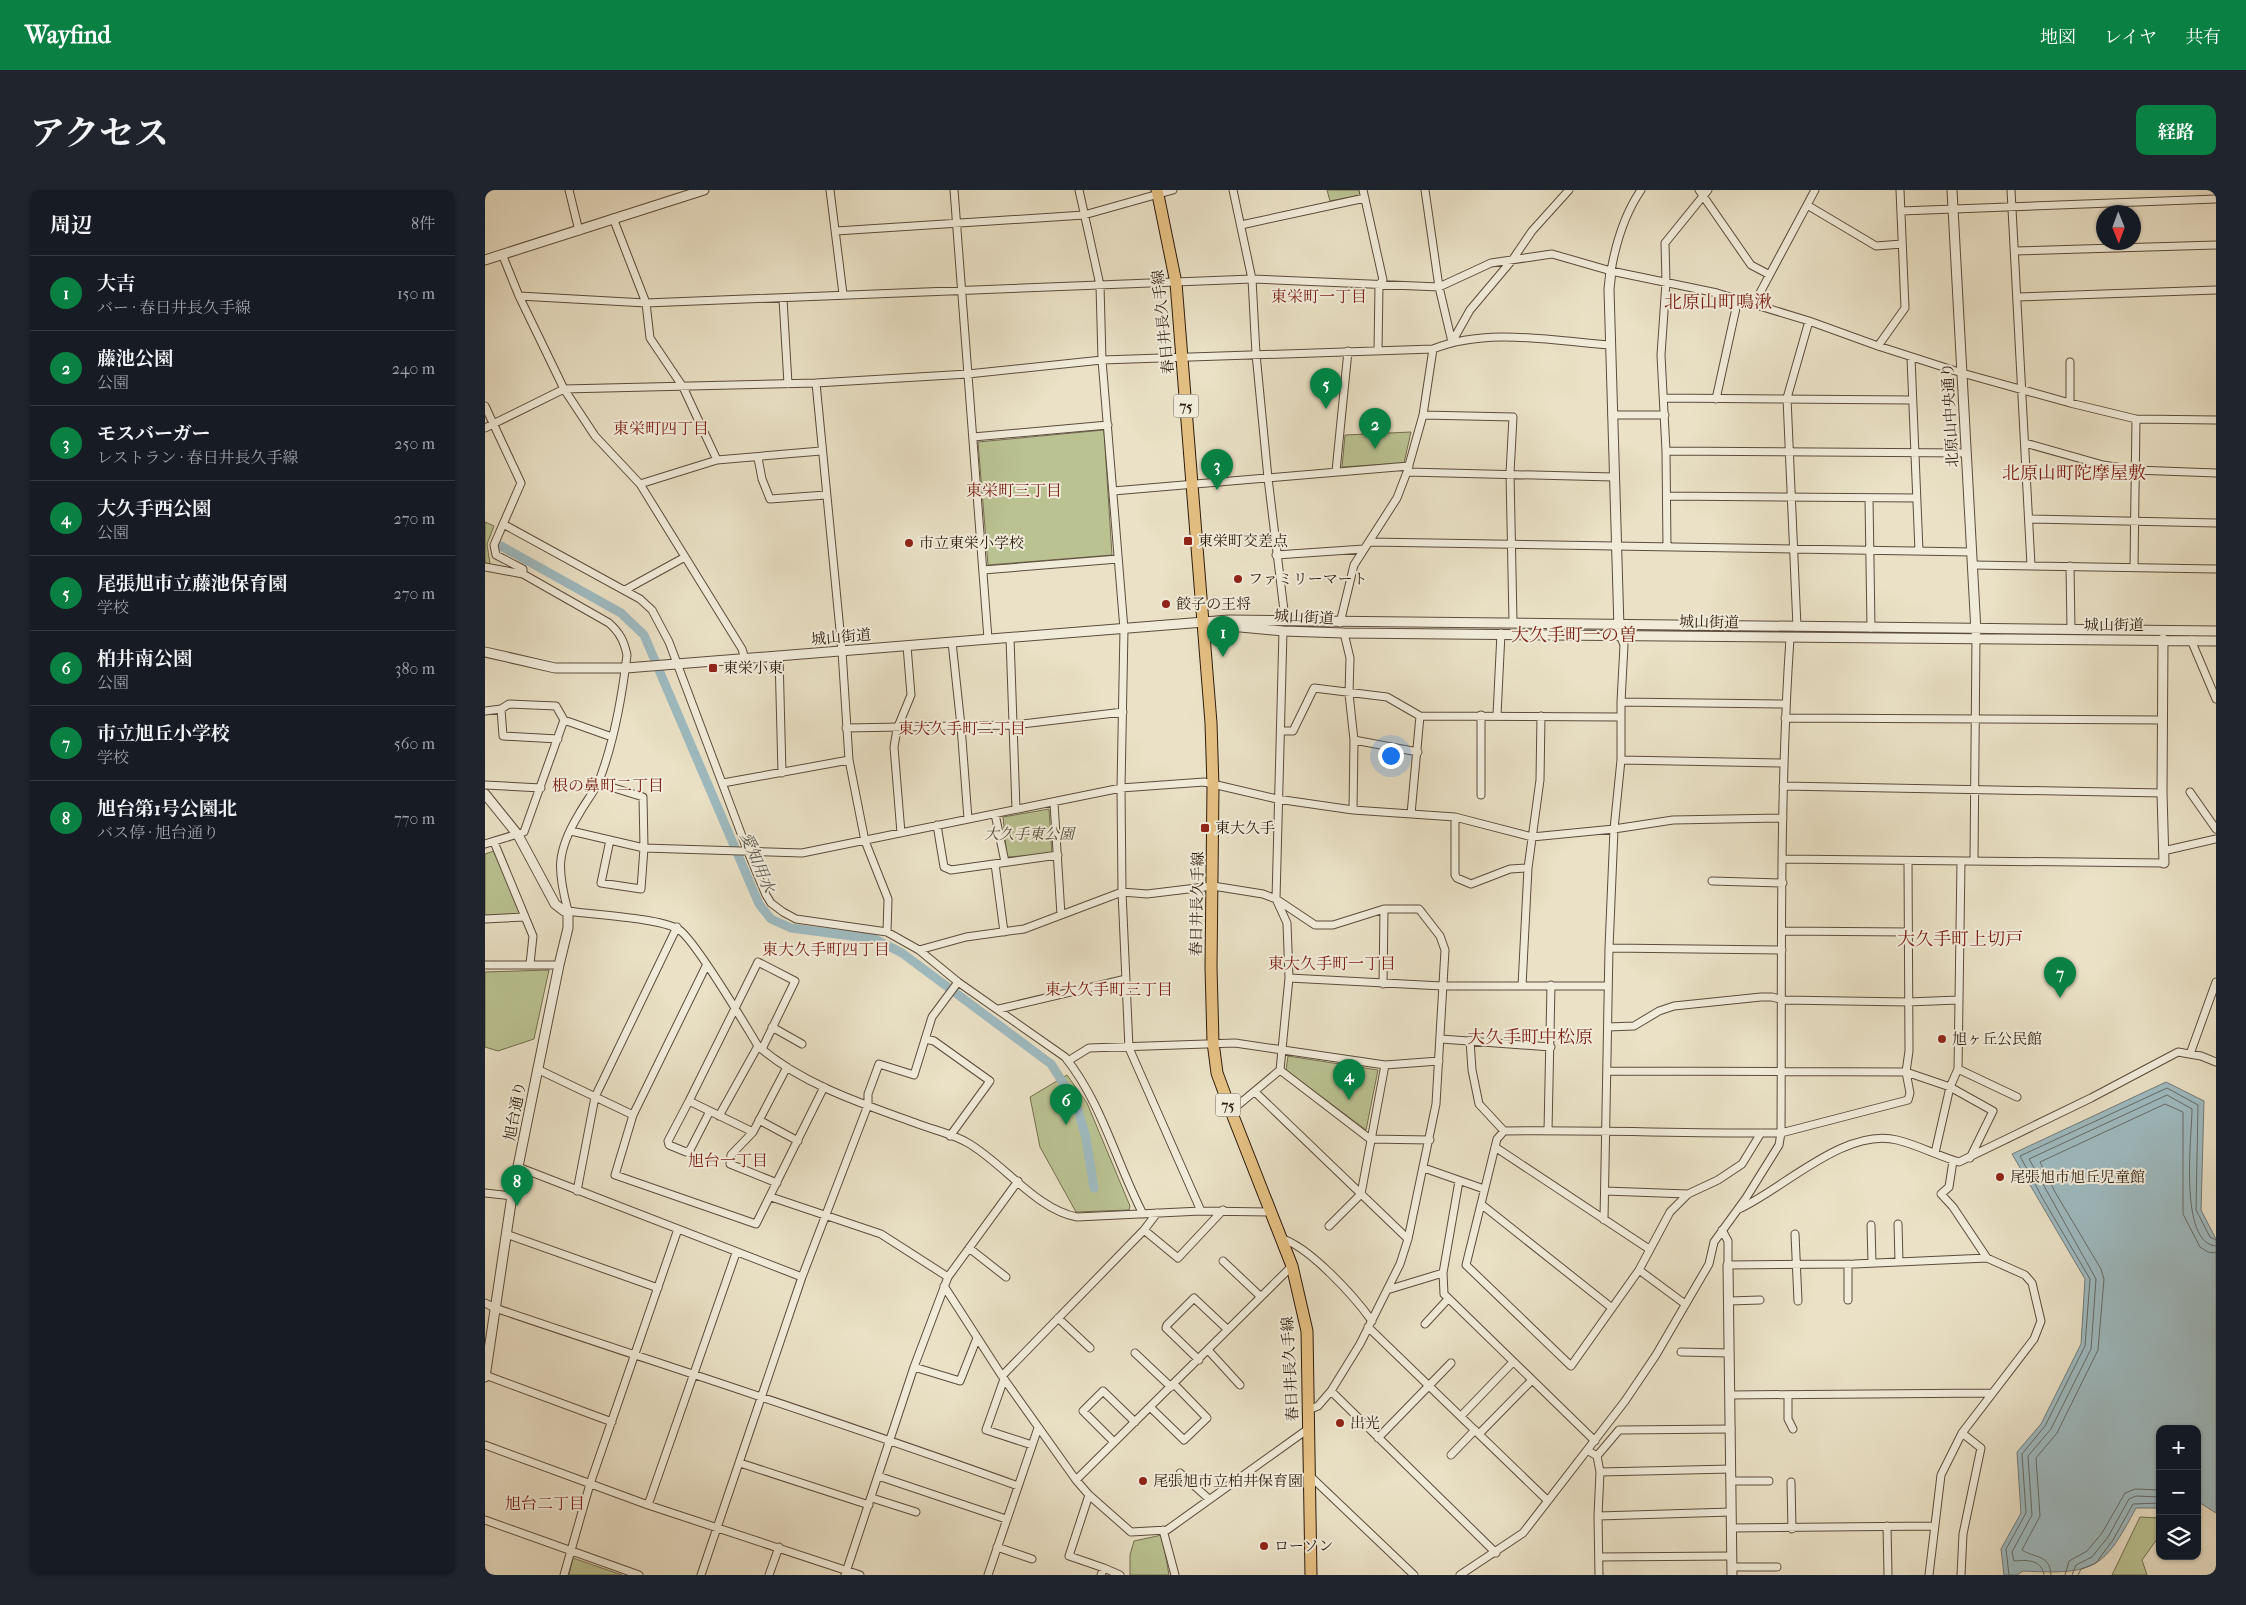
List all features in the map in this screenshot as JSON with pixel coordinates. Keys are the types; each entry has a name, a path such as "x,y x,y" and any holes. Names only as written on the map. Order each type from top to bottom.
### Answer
{"main road":[{"name":"春日井長久手線","path":"1157,192 1176,283 1201,623 1211,723 1213,786 1213,1042 1217,1074 1291,1266 1307,1331 1311,1575"}],"street":[{"path":"569,190 579,231"},
{"path":"485,260 704,190"},
{"path":"830,190 843,294"},
{"path":"954,190 988,640"},
{"path":"1079,190 1100,286 1102,360 1125,629 1121,788 1122,892 1129,1048 1201,1211"},
{"path":"836,231 1084,215 1157,192 1173,190"},
{"path":"1233,190 1253,279 1256,354 1276,555 1285,619"},
{"path":"1425,190 1439,287 1452,342"},
{"path":"1452,342 1470,310 1513,259 1532,231 1569,190"},
{"path":"1604,1220 1609,948 1614,829 1621,760 1620,716 1624,645 1620,635 1619,623 1613,477 1609,289 1620,232 1630,208 1641,190"},
{"path":"1753,304 1815,190"},
{"path":"1878,346 1905,308 1900,190"},
{"name":"北原山中央通り","path":"1952,190 1976,638"},
{"path":"2011,190 2031,565"},
{"path":"1667,547 1665,415 1661,356 1666,282 1665,243 1703,192 1751,265 1768,274"},
{"path":"1241,225 1364,194 1383,280 1379,285 1378,351"},
{"path":"1901,211 2012,205 2216,199"},
{"path":"1807,205 1877,246 1902,244"},
{"path":"613,218 646,302 650,338 683,387 717,460"},
{"path":"2015,251 2216,245"},
{"path":"502,254 519,296 564,389 595,436 640,484 743,649 745,659"},
{"path":"519,296 646,302 1253,279 1439,287 1491,263 1552,254 1611,271 1738,299 1809,321 1911,358 2070,404 2137,418 2216,420"},
{"path":"2017,297 2216,290"},
{"path":"783,298 788,384"},
{"path":"1716,398 1738,299"},
{"path":"1797,627 1787,398 1809,321"},
{"path":"485,428 564,389 816,383 968,374 1102,360 1433,349 1452,342 1487,337 1611,345"},
{"path":"1340,623 1354,565 1397,498 1408,469 1418,426 1423,415 1433,349"},
{"path":"1337,471 1348,351"},
{"path":"1911,358 1911,400 1919,552"},
{"path":"2069,362 2070,404"},
{"path":"816,383 821,451 842,651 849,760 865,841 889,899 887,932"},
{"path":"1664,398 1911,400"},
{"path":"485,406 521,483 494,545 496,555 523,569 523,574"},
{"path":"1423,415 1513,417 1510,473 1513,622"},
{"path":"1612,415 1665,415"},
{"path":"2134,567 2137,418"},
{"path":"973,438 1108,424"},
{"path":"2025,443 2103,465 2135,470 2216,473"},
{"path":"640,484 717,460 758,458 821,451"},
{"path":"1666,451 1966,453"},
{"path":"758,458 762,479 770,499 826,495"},
{"path":"1113,491 1337,471 1408,469 1613,477"},
{"path":"1667,496 1916,498"},
{"path":"1869,498 1871,628"},
{"path":"2030,519 2216,523"},
{"path":"503,524 625,590 652,610 723,783 745,851 766,895 783,912 806,921 887,932 919,950 958,982 999,1009 1068,1061 1079,1076 1101,1118 1143,1214"},
{"path":"1369,542 1795,549 1869,552 1972,552"},
{"path":"1276,555 1364,549"},
{"path":"625,590 685,557"},
{"path":"983,570 1119,559"},
{"path":"1973,565 2216,569"},
{"path":"2070,566 2071,629"},
{"path":"485,567 523,574 609,623 618,631 625,644 627,655 613,736 598,782 560,854 559,876 568,911"},
{"name":"城山街道","path":"485,652 555,668 625,668 1229,620 1285,619 1340,623 1513,622 2216,631"},
{"name":"城山街道","path":"1201,623 1283,631 1344,633 2216,640"},
{"path":"1231,1111 1280,1070 1289,978 1287,923 1276,899 1277,799 1281,731 1283,631"},
{"path":"1344,633 1350,658 1349,694 1354,740 1353,810"},
{"path":"1497,715 1501,633"},
{"path":"1010,638 1016,809"},
{"path":"1460,1575 1496,1553 1523,1533 1595,1441 1656,1355 1709,1264 1713,1242 1735,1210 1746,1198 1779,1145 1781,1133 1783,1000 1783,786 1790,638"},
{"path":"1974,861 1976,638"},
{"path":"1784,859 2164,864 2162,793 2163,640"},
{"path":"2191,640 2216,699"},
{"path":"952,642 968,819"},
{"path":"901,832 894,747 897,729 911,695 907,646"},
{"path":"779,656 782,773"},
{"path":"1281,731 1293,732 1314,688 1349,694 1387,697 1420,716 1620,716"},
{"path":"1621,702 1786,704"},
{"path":"485,711 501,709 509,704 556,706 564,720 613,736"},
{"path":"501,709 503,736 558,739"},
{"path":"846,728 897,729 1014,725 1123,712"},
{"path":"1481,715 1481,795"},
{"path":"1411,814 1420,716"},
{"path":"1523,986 1527,868 1540,780 1541,716"},
{"path":"1785,718 2162,720"},
{"path":"485,844 524,832 564,720"},
{"path":"1354,740 1418,752"},
{"path":"723,783 849,760"},
{"path":"1621,760 1784,763"},
{"path":"598,782 643,796 644,848 641,889 601,883 610,840"},
{"path":"571,831 644,848 802,853 1121,788 1204,782 1213,786 1277,799 1353,810 1455,817 1532,837 1614,829 1673,820 1783,818"},
{"path":"485,785 541,788"},
{"path":"1783,786 2162,793"},
{"path":"2190,792 2216,829"},
{"path":"485,794 518,835 555,904 564,911 643,920 677,928 682,931 735,1007 760,1048 769,1057 824,1087 967,1143 1046,1203 1067,1216 1223,1210 1269,1212"},
{"path":"1054,803 1061,915"},
{"path":"995,814 1005,862"},
{"path":"1455,817 1455,875 1457,878 1471,884 1510,869 1527,868"},
{"path":"937,825 944,867 951,870 1058,855"},
{"path":"2163,851 2216,839"},
{"path":"494,842 533,936 530,964"},
{"path":"1761,1133 1741,1164 1718,1180 1688,1194 1669,1212 1639,1270 1571,1366 1466,1265 1497,1139 1504,1132 1548,1130 1606,1133 1761,1133 1781,1133 1908,1100 1910,1093 1906,1072 1909,1051 1908,861"},
{"path":"1935,1153 1950,1088 1958,1069 1961,861"},
{"path":"995,864 1004,932"},
{"path":"1712,881 1783,883"},
{"path":"919,950 966,937 1024,929 1122,892 1147,894 1213,886 1263,894 1276,899 1315,925 1333,924 1384,909 1419,909 1437,932 1445,950 1436,1104 1424,1168 1401,1264 1370,1324 1331,1390 1318,1406 1308,1410"},
{"path":"1383,984 1384,909"},
{"name":"旭台通り","path":"485,1376 512,1196 537,1068 559,965 569,928 568,911"},
{"path":"485,919 525,917"},
{"path":"577,1191 595,1097 677,928"},
{"path":"1782,931 1908,932"},
{"path":"1609,948 1782,950"},
{"path":"709,1111 690,1150 686,1152 669,1145 668,1141 758,962 795,980 773,1027 719,1116"},
{"path":"485,965 559,965"},
{"path":"706,966 633,1115 615,1176 756,1224 824,1087"},
{"path":"1289,978 1442,986 1608,986"},
{"path":"999,1009 1126,980"},
{"path":"701,1575 802,1277 868,1105 867,1094 879,1064 914,1075 935,1014 958,982"},
{"path":"2190,1054 2216,982"},
{"path":"1548,1130 1551,986"},
{"path":"1608,1027 1634,1026 1659,1011 1674,1006 1761,997 1783,1000 1908,1002 1958,1000"},
{"path":"773,1027 802,1044"},
{"path":"925,1039 934,1041 990,1081 950,1136"},
{"path":"1441,1039 1551,1047"},
{"path":"1471,1040 1472,1070 1479,1104 1504,1132"},
{"path":"1068,1061 1089,1048 1129,1048 1213,1042 1235,1043 1385,1065 1439,1061"},
{"path":"1735,1210 1807,1166 1845,1147 1885,1138 1897,1140 1959,1162 2178,1052 2216,1062"},
{"path":"1329,1226 1361,1194 1385,1065"},
{"path":"777,1183 730,1164 731,1156 753,1132 787,1067"},
{"path":"537,1068 633,1115"},
{"path":"1958,1069 2017,1097"},
{"path":"1280,1070 1370,1140 1430,1140"},
{"path":"1607,1071 1906,1072 1950,1088 1993,1111 1970,1158"},
{"path":"1255,1092 1408,1239"},
{"path":"689,1101 753,1132"},
{"path":"759,1120 798,1141"},
{"path":"1495,1147 1649,1250"},
{"path":"1953,1161 1949,1187 1941,1194 1953,1206 1987,1258"},
{"path":"518,1167 802,1277"},
{"path":"1424,1168 1484,1188"},
{"path":"846,1573 914,1367 944,1286 948,1277 1019,1181"},
{"path":"1459,1181 1443,1273 1444,1294 1595,1441"},
{"path":"1605,1191 1688,1194"},
{"path":"485,1193 512,1196"},
{"path":"771,1196 881,1234 948,1277"},
{"path":"1481,1204 1612,1308"},
{"path":"1144,1230 1178,1258 1223,1210"},
{"path":"1032,1445 986,1430 1003,1377 1144,1230 1157,1213"},
{"path":"1898,1224 1899,1262"},
{"path":"1871,1225 1872,1263"},
{"path":"564,1575 590,1484 678,1229"},
{"path":"1722,1230 1728,1241 1729,1266 1732,1571 1777,1567"},
{"path":"507,1234 658,1288"},
{"path":"1795,1234 1798,1301"},
{"path":"1280,1238 1293,1241 1309,1254 1361,1305 1370,1324 1429,1386 1547,1500"},
{"path":"969,1248 1006,1277"},
{"path":"648,1505 736,1253"},
{"path":"1729,1266 1848,1264 1987,1258 2025,1275 2032,1283 2041,1321 2034,1339 1962,1433 1941,1475 1933,1526 1929,1575"},
{"path":"1223,1261 1260,1296"},
{"path":"1848,1264 1848,1300"},
{"path":"1076,1480 1199,1360 1227,1329 1291,1266"},
{"path":"1639,1270 1685,1304"},
{"path":"1387,1290 1443,1273"},
{"path":"944,1286 1003,1377 1076,1480 1089,1495 1131,1532 1167,1530 1308,1429"},
{"path":"1199,1360 1166,1328 1167,1325 1194,1298 1227,1329"},
{"path":"1425,1324 1448,1299"},
{"path":"1729,1301 1760,1300"},
{"path":"485,1303 762,1399 890,1439 1018,1486"},
{"path":"1058,1318 1090,1348"},
{"path":"914,1367 961,1381 977,1338"},
{"path":"1208,1350 1240,1385"},
{"path":"1681,1352 1729,1353"},
{"path":"1135,1353 1207,1418 1184,1440 1150,1407"},
{"path":"1461,1416 1513,1362"},
{"path":"1378,1438 1451,1363"},
{"path":"485,1376 612,1422"},
{"path":"1451,1455 1532,1380"},
{"path":"1331,1390 1496,1553"},
{"path":"1114,1442 1083,1411 1103,1391 1135,1422"},
{"path":"1730,1395 1992,1393"},
{"path":"1788,1395 1788,1419 1793,1429"},
{"path":"988,1575 1038,1428"},
{"path":"1597,1456 1619,1430 1731,1429"},
{"path":"1961,1575 1963,1534 1981,1448 1962,1433"},
{"path":"485,1445 648,1505 779,1547 846,1573 860,1575"},
{"path":"1587,1450 1597,1456 1600,1472 1598,1516 1599,1575"},
{"path":"740,1463 871,1502 915,1512"},
{"path":"1600,1472 1731,1469"},
{"path":"1181,1473 1209,1499"},
{"path":"1309,1474 1414,1575"},
{"path":"878,1476 1006,1519"},
{"path":"1731,1481 1769,1481"},
{"path":"1791,1482 1793,1529"},
{"path":"1089,1495 1069,1556 1102,1572 1120,1575"},
{"path":"1598,1516 1731,1512"},
{"path":"485,1520 639,1575"},
{"path":"1887,1526 1888,1574"},
{"path":"1732,1528 1793,1529 1933,1526"},
{"path":"1163,1530 1175,1575"},
{"path":"769,1575 779,1547"},
{"path":"997,1547 1032,1559"},
{"path":"1599,1557 1732,1556"}],"green space":[{"path":"1327,190 1360,190 1361,195 1330,201"},
{"path":"1104,430 1112,555 988,565 978,442"},
{"path":"1411,432 1404,463 1342,467 1345,435"},
{"path":"485,522 494,526 487,544 490,564 485,563"},
{"name":"大久手東公園","path":"1049,809 1052,854 1007,857 1003,817"},
{"path":"497,850 520,914 485,917 485,854"},
{"path":"549,970 534,1039 498,1051 485,1047 485,972"},
{"path":"1288,1056 1378,1070 1366,1130 1286,1070"},
{"path":"1067,1075 1087,1103 1130,1206 1129,1210 1076,1212 1040,1147 1030,1097"},
{"path":"2140,1517 2156,1518 2156,1541 2142,1560 2147,1575 2112,1575"},
{"path":"1162,1535 1169,1575 1130,1575 1130,1555 1134,1541"},
{"path":"573,1558 622,1575 569,1575"}],"water":[{"path":"2166,1082 2204,1101 2201,1210 2216,1239 2216,1513 2201,1504 2201,1425 2156,1425 2156,1508 2136,1508 2115,1544 2095,1564 2082,1569 2067,1571 2023,1571 2017,1575 2004,1575 2001,1549 2021,1513 2017,1452 2041,1424 2081,1344 2085,1279 2012,1154"}],"waterway":[{"name":"愛知用水","path":"501,546 621,613 644,635 759,904 771,919 791,928 875,939 902,953 1051,1064 1076,1103 1086,1138 1094,1188"}],"place":[{"name":"尾張旭市立藤池保育園","path":"1326,409"},
{"name":"藤池公園","path":"1375,449"},
{"name":"モスバーガー","path":"1217,490"},
{"name":"東栄町交差点","path":"1188,541"},
{"name":"市立東栄小学校","path":"909,543"},
{"name":"ファミリーマート","path":"1238,579"},
{"name":"餃子の王将","path":"1166,604"},
{"name":"大吉","path":"1223,657"},
{"name":"東栄小東","path":"713,668"},
{"name":"東大久手","path":"1205,828"},
{"name":"市立旭丘小学校","path":"2060,998"},
{"name":"旭ヶ丘公民館","path":"1942,1039"},
{"name":"大久手西公園","path":"1349,1100"},
{"name":"柏井南公園","path":"1066,1125"},
{"name":"尾張旭市旭丘児童館","path":"2000,1177"},
{"name":"旭台第1号公園北","path":"517,1206"},
{"name":"出光","path":"1340,1423"},
{"name":"尾張旭市立柏井保育園","path":"1143,1481"},
{"name":"ローソン","path":"1264,1546"}],"district":[{"name":"東栄町一丁目","path":"1319,296"},
{"name":"北原山町鳴湫","path":"1718,302"},
{"name":"東栄町四丁目","path":"661,428"},
{"name":"北原山町陀摩屋敷","path":"2074,473"},
{"name":"東栄町三丁目","path":"1014,490"},
{"name":"大久手町一の曽","path":"1574,635"},
{"name":"東大久手町二丁目","path":"962,728"},
{"name":"根の鼻町二丁目","path":"608,785"},
{"name":"大久手町上切戸","path":"1960,939"},
{"name":"東大久手町四丁目","path":"826,949"},
{"name":"東大久手町一丁目","path":"1332,963"},
{"name":"東大久手町三丁目","path":"1109,989"},
{"name":"大久手町中松原","path":"1530,1037"},
{"name":"旭台一丁目","path":"728,1160"},
{"name":"旭台二丁目","path":"545,1503"}]}
